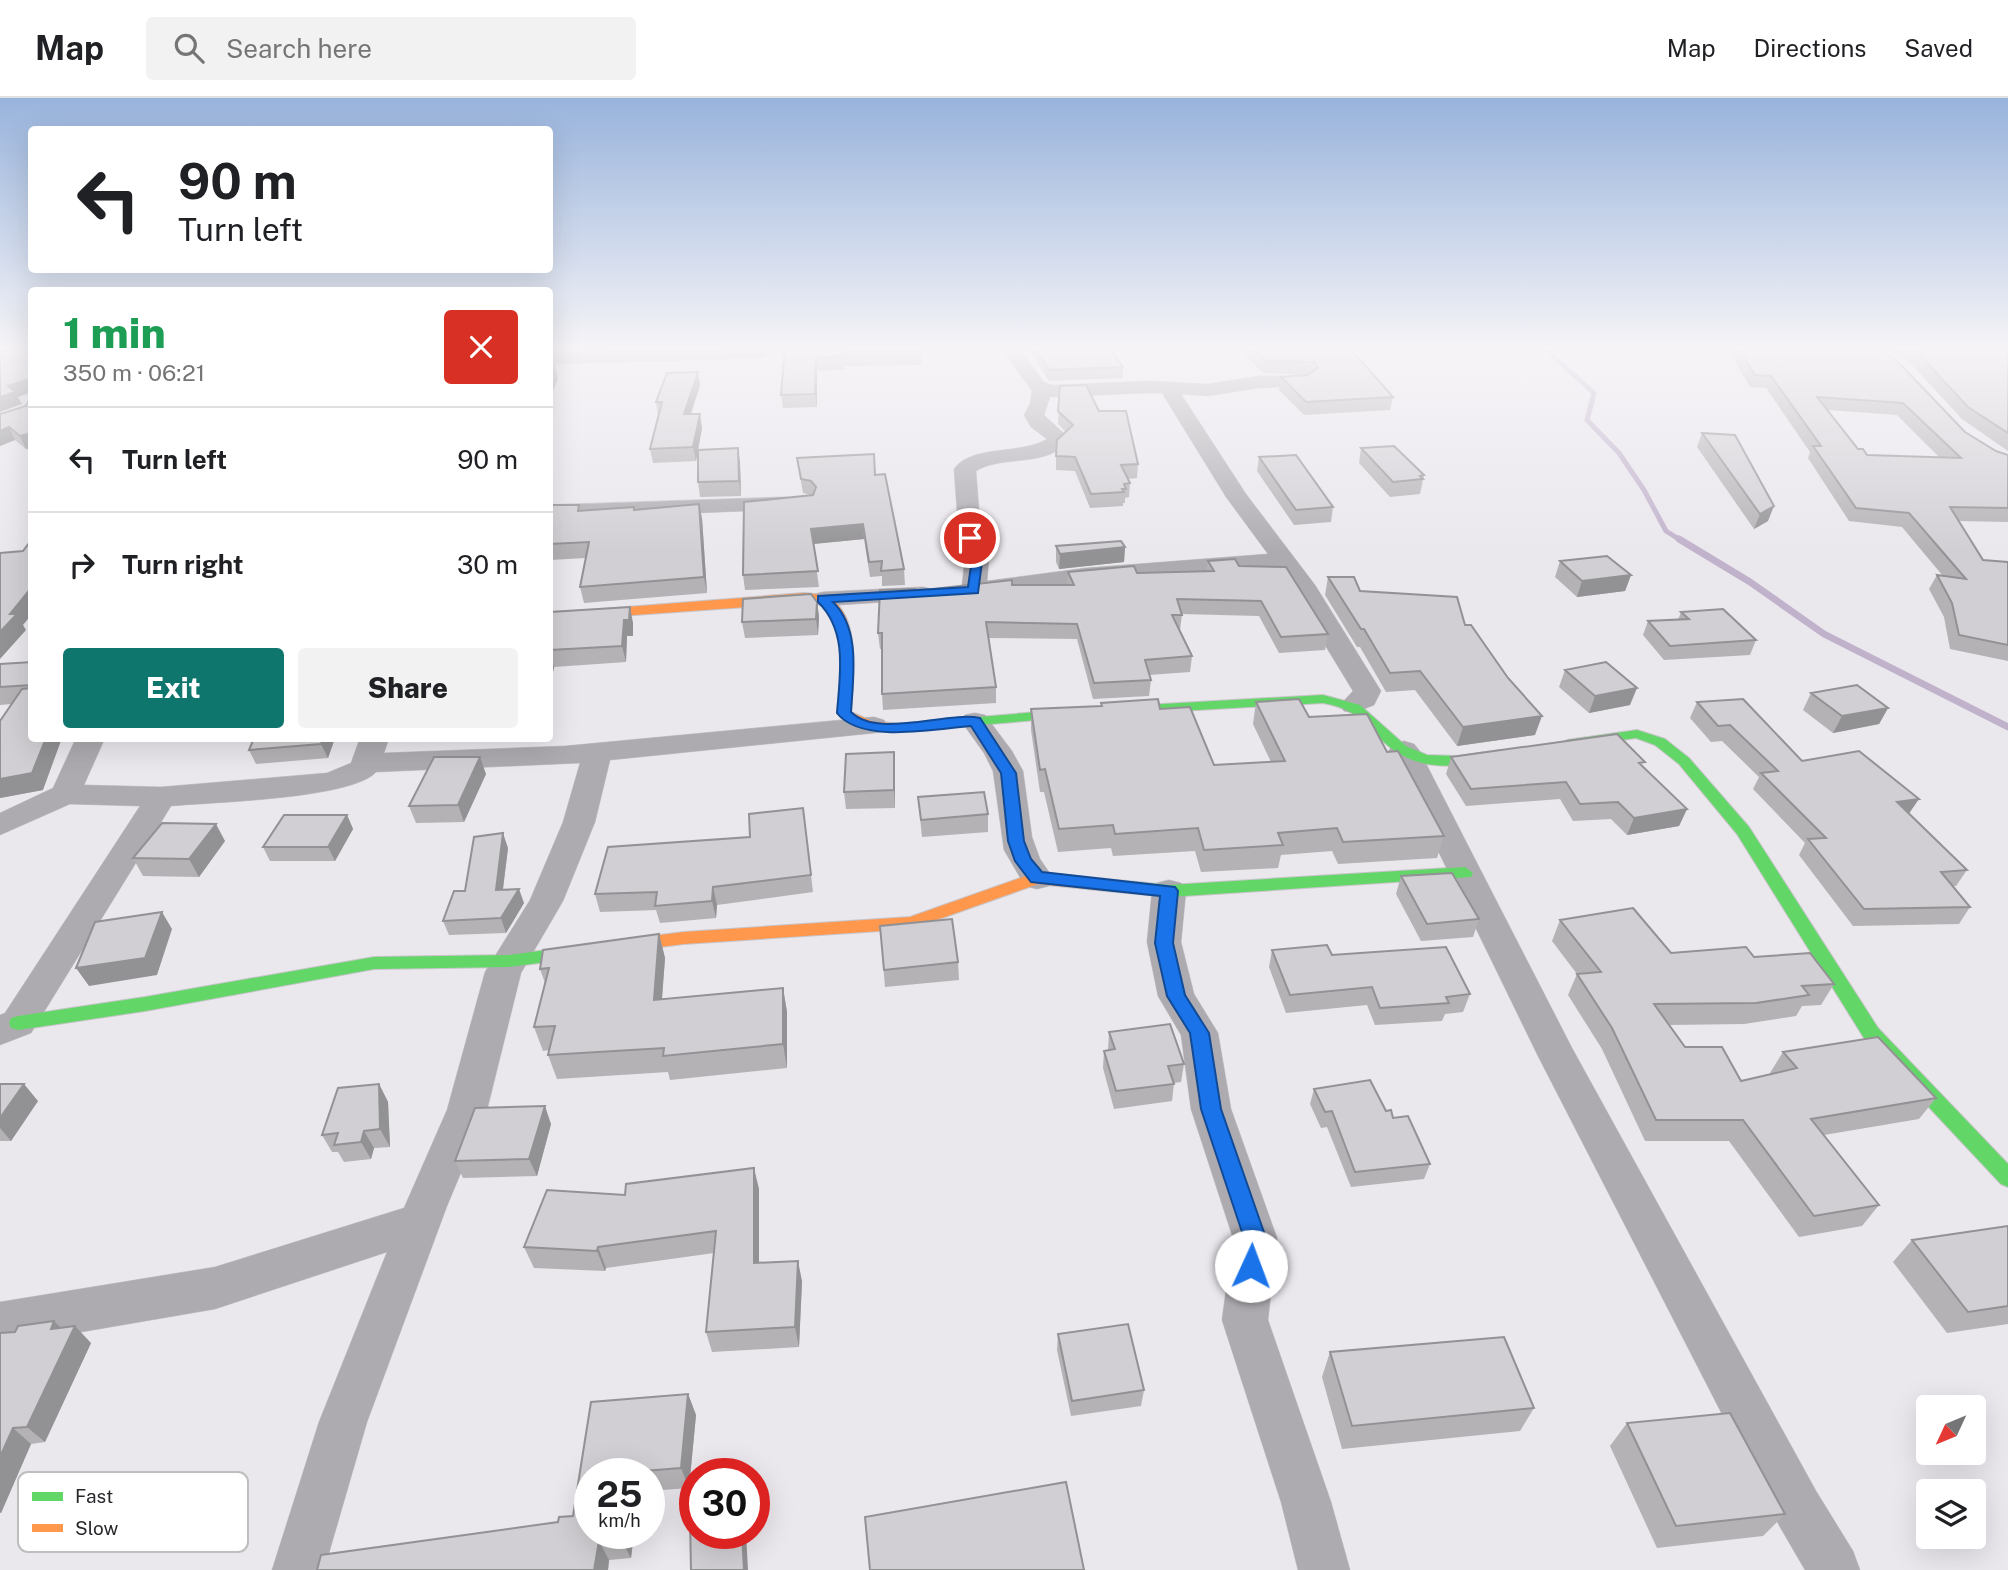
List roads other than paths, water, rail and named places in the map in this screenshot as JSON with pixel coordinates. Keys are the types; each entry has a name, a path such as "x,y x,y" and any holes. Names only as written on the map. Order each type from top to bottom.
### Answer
{"street":[{"path":"974,591 978,546 970,538 965,470 974,463 1034,453 1053,446 1060,439 1038,423 1034,416"},
{"path":"1186,416 1237,497 1303,585 1367,691 1364,699 1354,705"},
{"path":"553,512 804,503"},
{"path":"553,617 791,598 823,599 974,591 1086,575 1284,560"},
{"path":"823,599 837,612 848,654 844,713 850,719 874,726 891,728 1074,713 1323,699 1354,705 1367,712 1404,750 1570,1081 1792,1497 1834,1570"},
{"path":"975,721 1009,773 1016,841 1023,861 1037,878"},
{"path":"0,825 65,794 161,797 327,782 354,775 370,751 597,752 874,726"},
{"path":"1555,746 1637,734 1660,742 1678,756 1743,831 1871,1033 2008,1178"},
{"path":"65,794 89,742"},
{"path":"1404,750 1428,760 1449,761 1514,752"},
{"path":"298,1570 344,1422 420,1222 467,1110 503,972 546,901 579,822 597,752"},
{"path":"9,1027 161,797"},
{"path":"9,1027 374,963 509,961 684,938 911,923 1037,878 1169,891 1465,873"},
{"path":"1169,891 1164,943 1176,996 1199,1033 1211,1109 1255,1238 1245,1320 1306,1502 1324,1570"},
{"path":"0,1324 215,1287 420,1222"}],"waterway":[{"path":"1588,416 1587,420 1619,453 1644,490 1666,531 1682,541"},
{"path":"1679,539 1750,582 1824,634 2008,727"}]}
